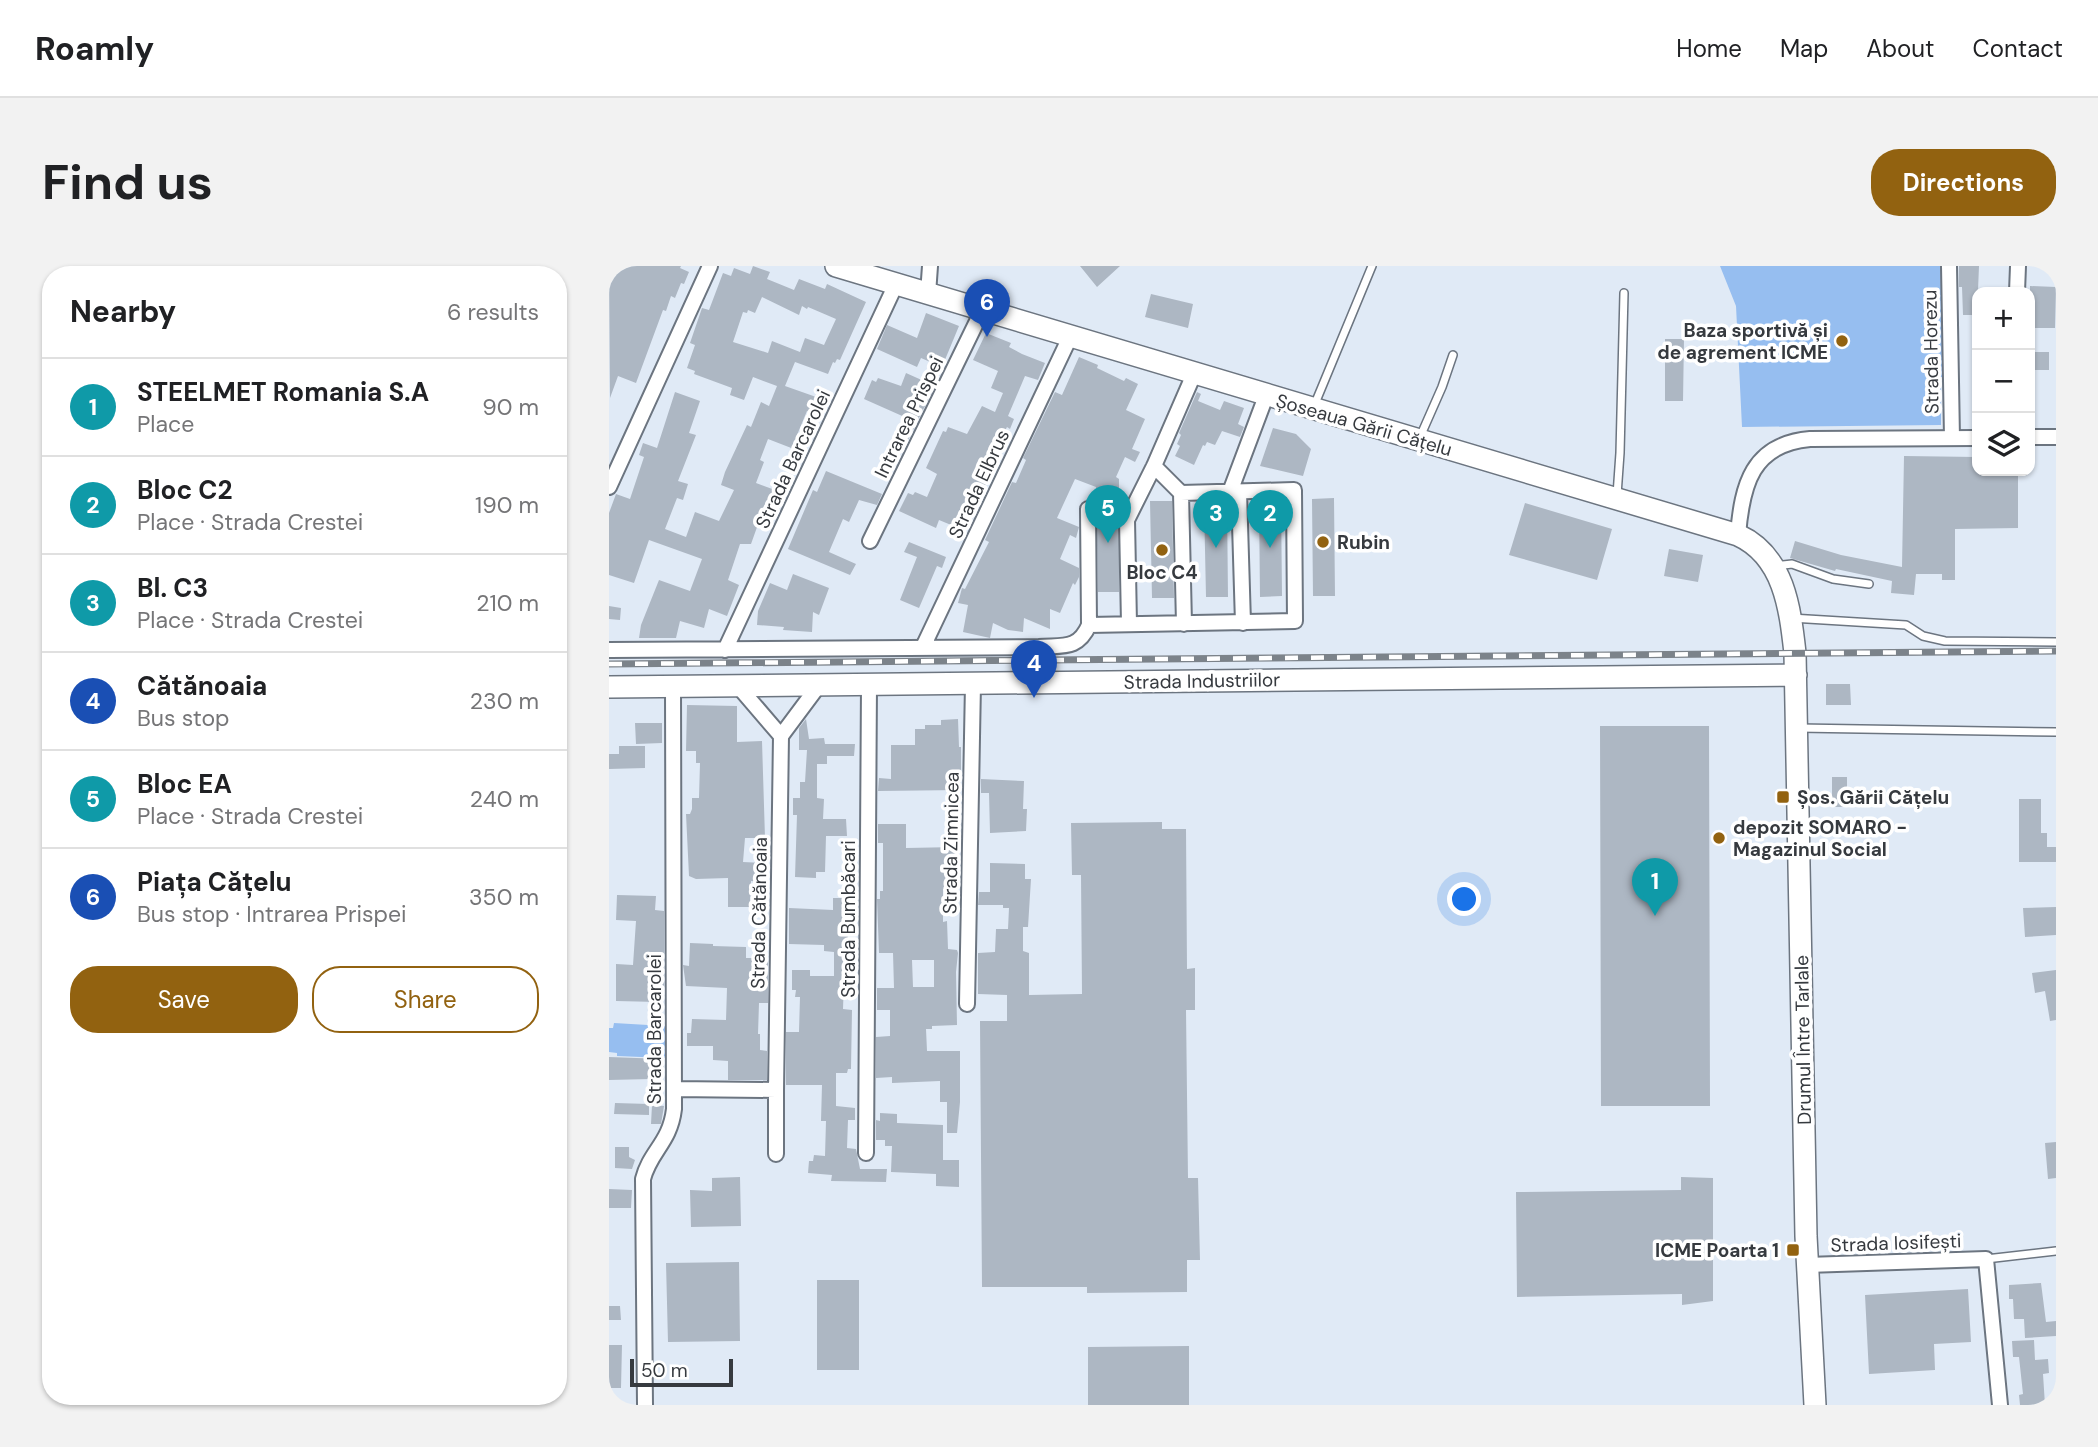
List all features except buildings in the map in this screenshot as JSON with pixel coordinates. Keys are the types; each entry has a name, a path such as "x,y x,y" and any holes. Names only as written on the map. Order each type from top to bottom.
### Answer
{"main road":[{"name":"Șoseaua Gării Cățelu","path":"836,266 1738,535 1752,541 1762,550 1780,578 1790,618 1796,675"},
{"name":"Strada Industriilor","path":"609,687 1796,675"},
{"name":"Drumul Între Tarlale","path":"1796,675 1807,1265 1815,1405"}],"street":[{"path":"609,487 710,266"},
{"path":"928,294 930,266"},
{"name":"Strada Horezu","path":"1949,266 1952,438"},
{"path":"2017,287 2018,266"},
{"name":"Strada Barcarolei","path":"725,650 896,284"},
{"name":"Intrarea Prispei","path":"870,541 982,311"},
{"name":"Strada Elbrus","path":"923,647 1070,337"},
{"path":"1129,624 1127,520 1194,374"},
{"path":"1243,623 1235,492 1266,396"},
{"path":"2035,437 2056,437"},
{"path":"1738,535 1742,502 1753,471 1762,458 1784,443 1810,439 1972,438"},
{"path":"1154,466 1181,493 1184,624"},
{"path":"1089,625 1294,621 1294,490 1181,493"},
{"path":"609,650 1039,647 1073,644 1084,636 1089,625 1088,509"},
{"name":"Strada Zimnicea","path":"967,1004 973,684"},
{"path":"738,686 781,736 819,685"},
{"name":"Strada Bumbăcari","path":"866,1153 869,685"},
{"name":"Strada Barcarolei","path":"645,1405 643,1179 651,1159 665,1141 674,1109 673,686"},
{"name":"Strada Cătănoaia","path":"776,1154 781,736"},
{"path":"674,1089 776,1090"},
{"name":"Strada Iosifești","path":"1807,1265 1986,1259 2000,1405"}],"lane":[{"path":"1313,410 1372,266"},
{"path":"1616,499 1625,293"},
{"path":"1418,441 1453,355"},
{"path":"1774,566 1792,564 1833,579 1869,584"},
{"path":"1790,618 1906,625 1923,636 1945,641 2056,642"},
{"path":"1798,728 2056,732"},
{"name":"Strada Iosifești","path":"1986,1259 2056,1251"}],"shaded area":[{"name":"Baza sportivă și de agrement ICME","path":"1720,266 1944,266 1946,377 1941,377 1941,425 1742,427 1736,306"},
{"path":"614,1023 665,1026 666,1058 617,1056 617,1053 609,1052 609,1028 613,1028"}],"railway":[{"path":"609,664 2056,651"}],"place":[{"name":"Piața Cățelu","path":"987,337"},
{"name":"Baza sportivă și de agrement ICME","path":"1842,341"},
{"name":"Rubin","path":"1323,542"},
{"name":"Bloc EA","path":"1108,543"},
{"name":"Bl. C3","path":"1216,548"},
{"name":"Bloc C2","path":"1270,548"},
{"name":"Bloc C4","path":"1162,550"},
{"name":"Cătănoaia","path":"1034,698"},
{"name":"Șos. Gării Cățelu","path":"1783,797"},
{"name":"depozit SOMARO - Magazinul Social","path":"1719,838"},
{"name":"STEELMET Romania S.A","path":"1655,916"},
{"name":"ICME Poarta 1","path":"1793,1250"}]}
